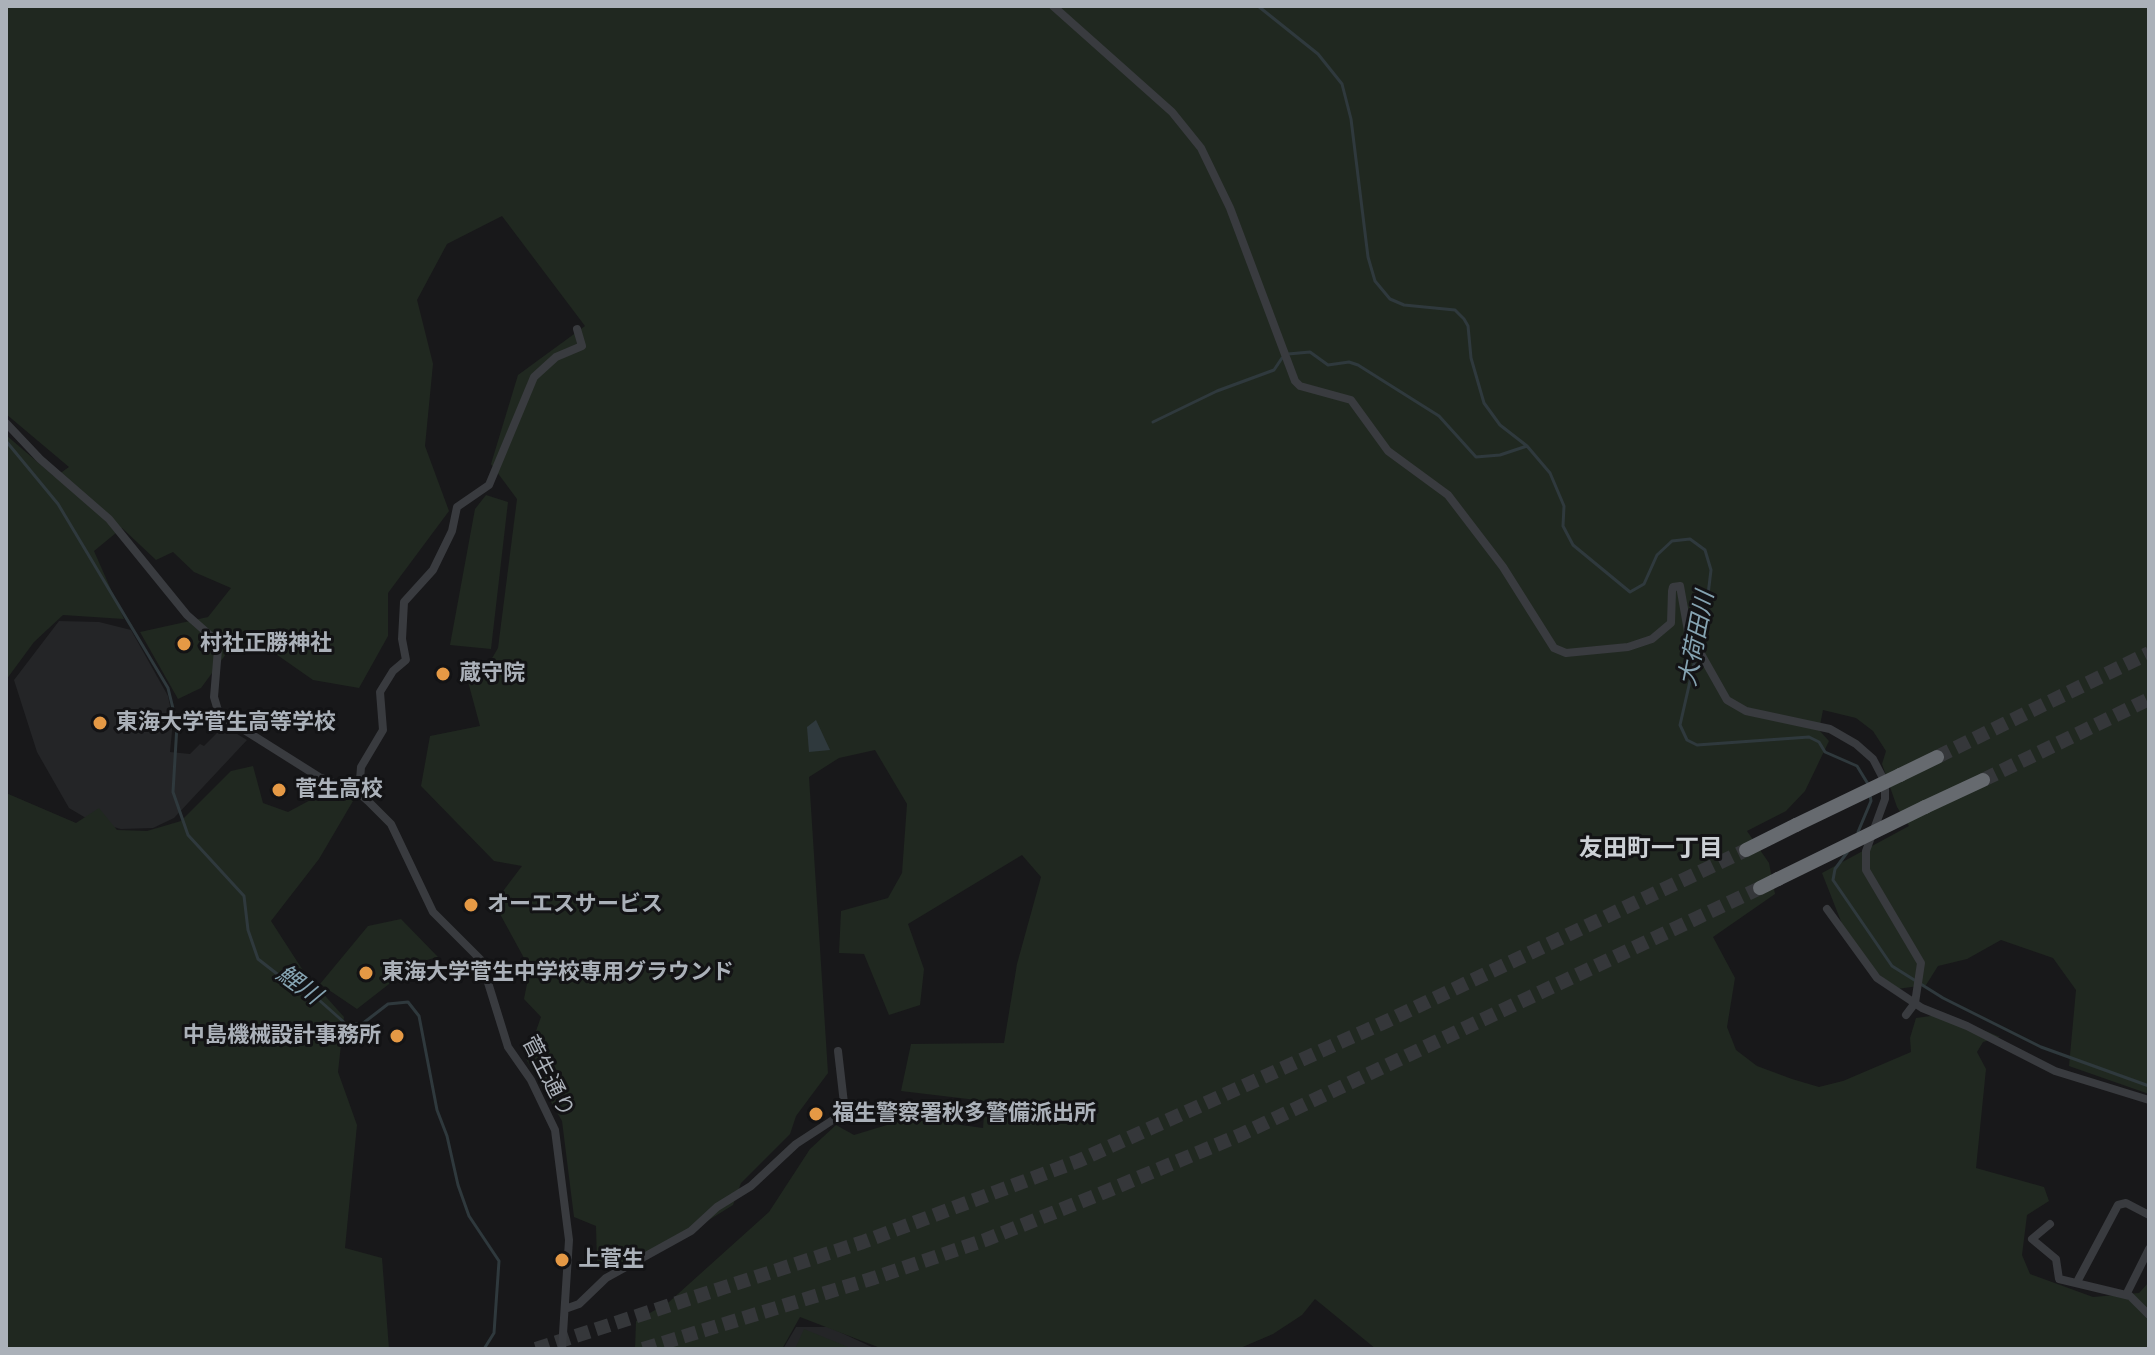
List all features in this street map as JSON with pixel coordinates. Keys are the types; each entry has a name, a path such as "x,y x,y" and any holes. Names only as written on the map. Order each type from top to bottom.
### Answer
{"highway":[{"path":"1746,850 1937,757"},
{"path":"1760,888 1983,780"}],"street":[{"path":"1053,6 1172,112 1201,148 1230,208 1295,381 1300,386 1351,400 1384,448 1448,495 1503,567 1554,648 1566,653 1628,647 1652,639 1671,623 1672,591 1676,585 1683,593 1692,638 1722,694 1737,707 1830,729 1856,744 1873,759 1885,782 1885,799 1866,851 1866,870 1921,963 1916,1000 1906,1015"},
{"path":"359,793 361,767 383,730 380,692 393,671 406,660 402,639 404,602 433,570 452,531 457,507 489,485 534,377 556,357 582,346 577,329"},
{"name":"菅生通り","path":"6,423 40,459 109,519 177,604 213,638 218,649 214,697 219,714 333,785 359,793 391,824 433,912 481,960 508,1047 536,1089 555,1130 569,1240 562,1349"},
{"path":"1827,909 1877,978 2055,1071 2149,1100"},
{"path":"565,1309 579,1304 606,1278 691,1231 717,1207 751,1186 796,1144 845,1112 838,1051"},
{"path":"2077,1282 2118,1205 2126,1203 2149,1215"},
{"path":"2050,1224 2032,1239 2056,1259 2059,1279 2126,1295 2149,1315"},
{"path":"2126,1295 2149,1249"}],"shaded area":[{"path":"6,6 2149,6 2149,1094 2069,1066 2076,990 2053,958 2001,940 1967,959 1938,966 1926,985 1897,989 1876,972 1844,929 1822,873 1909,826 1897,807 1882,764 1886,751 1873,731 1856,718 1823,710 1819,730 1829,741 1805,791 1786,811 1747,831 1769,863 1775,894 1713,937 1735,978 1727,1027 1736,1050 1757,1066 1792,1079 1819,1087 1843,1081 1911,1052 1910,1038 1916,1018 1945,1014 2000,1037 1983,1042 1977,1052 1986,1069 1976,1168 2044,1187 2049,1201 2027,1215 2022,1255 2030,1274 2093,1297 2139,1293 2149,1282 2149,1349 1376,1349 1315,1299 1302,1315 1273,1334 1238,1349 883,1349 800,1317 782,1349 635,1349 636,1321 669,1302 769,1212 810,1149 836,1125 854,1135 910,1118 983,1128 985,1101 901,1091 911,1044 1004,1043 1017,964 1041,877 1022,855 908,924 924,969 920,1005 889,1015 864,954 839,953 841,911 888,898 902,873 907,804 875,750 839,758 809,777 828,1073 796,1116 790,1134 741,1183 733,1205 635,1266 597,1263 596,1226 574,1217 562,1121 526,1059 541,1017 524,999 530,969 494,903 522,866 494,861 421,786 430,736 480,726 463,663 487,667 498,648 517,499 491,464 518,375 585,326 502,216 447,244 417,300 433,364 425,446 449,511 388,593 388,636 359,688 313,680 243,631 201,688 178,699 140,632 208,617 231,588 194,572 173,552 156,560 122,528 94,551 124,619 63,615 34,642 6,680 6,435 55,477 69,467 6,414"},
{"path":"486,495 508,502 491,649 450,645 475,509"},
{"name":"東海大学菅生高等学校","path":"59,621 99,622 131,630 168,696 173,721 170,752 190,754 200,744 204,746 224,726 247,740 174,818 153,828 121,829 91,821 69,808 37,752 14,680"},
{"path":"816,720 830,750 809,752 807,727"},
{"path":"253,766 263,803 288,812 331,789 353,801 319,859 271,921 304,972 344,1017 338,1072 357,1125 345,1248 382,1258 389,1349 6,1349 6,793 76,823 99,808 117,830 147,831 181,821 231,771"},
{"name":"東海大学菅生中学校専用グラウンド","path":"401,919 438,957 416,963 357,1009 320,984 368,926"},
{"path":"796,1327 829,1327 876,1349 783,1349"},
{"path":"804,1329 853,1349 795,1349"}],"waterway":[{"name":"大荷田川","path":"1258,6 1318,54 1342,84 1351,119 1368,257 1375,281 1390,299 1404,305 1455,310 1464,319 1484,403 1500,425 1527,446 1550,473 1564,506 1563,526 1573,545 1630,592 1644,584 1657,555 1672,541 1690,539 1705,550 1711,570 1706,611 1680,725 1687,740 1697,745 1809,737 1819,742 1825,752 1857,766 1868,784"},
{"path":"1288,354 1310,352 1328,365 1349,362 1358,365 1439,416 1476,457 1500,455 1527,446"},
{"path":"1153,422 1217,391 1274,370 1282,358"},
{"name":"鯉川","path":"6,441 58,504 168,688 177,725 173,792 188,835 244,896 248,930 258,959 281,977 301,984 346,1024 362,1024 388,1004 408,1002 419,1016 437,1110 447,1136 458,1185 469,1216 499,1261 494,1333 484,1349"},
{"name":"大荷田川","path":"1858,832 1871,801 1870,795"},
{"name":"大荷田川","path":"1849,850 1835,869 1833,880 1892,966 1943,998 2041,1047 2149,1086"}],"tunnel":[{"path":"1937,757 2149,653"},
{"path":"1983,780 2149,699"},
{"path":"536,1349 863,1242 1078,1161 1387,1021 1746,850"},
{"path":"643,1349 874,1278 985,1240 1095,1196 1240,1135 1760,888"}],"place":[{"name":"村社正勝神社","path":"184,644"},
{"name":"蔵守院","path":"443,674"},
{"name":"東海大学菅生高等学校","path":"100,723"},
{"name":"菅生高校","path":"279,790"},
{"name":"オーエスサービス","path":"471,905"},
{"name":"東海大学菅生中学校専用グラウンド","path":"366,973"},
{"name":"中島機械設計事務所","path":"397,1036"},
{"name":"福生警察署秋多警備派出所","path":"816,1114"},
{"name":"上菅生","path":"562,1260"}],"district":[{"name":"友田町一丁目","path":"1651,850"}]}
